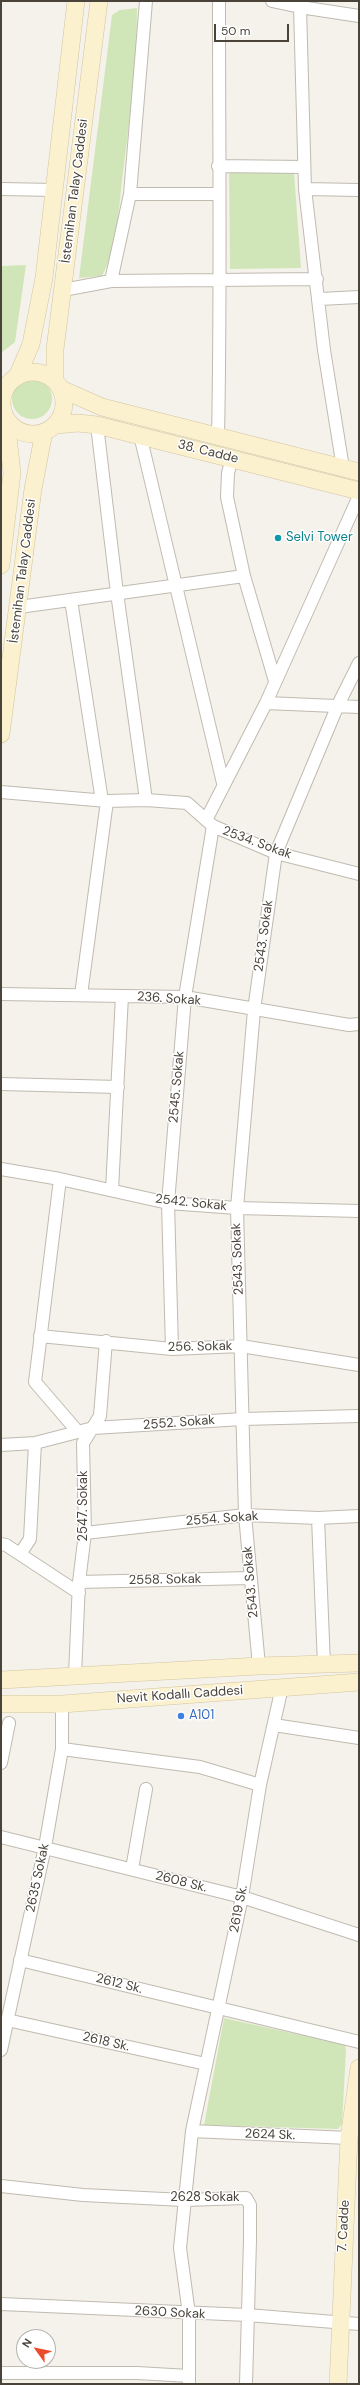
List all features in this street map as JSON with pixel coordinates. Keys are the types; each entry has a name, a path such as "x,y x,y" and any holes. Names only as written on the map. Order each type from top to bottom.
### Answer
{"street":[{"name":"İstemihan Talay Caddesi","path":"10,378 31,344 44,278 76,1"},
{"name":"İstemihan Talay Caddesi","path":"58,384 55,349 99,1"},
{"path":"111,281 130,194 146,1"},
{"path":"218,437 221,280 218,166 219,1"},
{"path":"272,1 302,4 359,16"},
{"path":"302,4 304,167 306,189 320,299 324,350 351,470"},
{"path":"218,166 304,167"},
{"path":"1,188 55,190"},
{"path":"306,189 359,190"},
{"path":"130,194 219,194"},
{"path":"63,290 111,281 317,279"},
{"path":"320,299 359,297"},
{"path":"36,372 58,384 64,402 64,410 50,429 27,434 15,428 3,413 4,394 10,378 26,373 36,372"},
{"name":"38. Cadde","path":"58,384 102,407 351,470"},
{"name":"İstemihan Talay Caddesi","path":"1,565 5,513 12,474 3,413"},
{"name":"38. Cadde","path":"50,429 78,423 97,425 359,491"},
{"path":"1,792 104,801 146,800 117,593 97,425"},
{"name":"İstemihan Talay Caddesi","path":"1,734 34,489 50,429"},
{"path":"140,435 223,783"},
{"path":"232,458 228,473 227,497 244,576 275,681"},
{"name":"2545. Sokak","path":"172,1350 168,1203 185,997 209,823 223,783 266,703 359,496"},
{"path":"18,607 244,576"},
{"path":"71,600 104,801 81,995"},
{"name":"2543. Sokak","path":"259,1666 245,1515 237,1208 254,1010 276,853 338,705 359,663"},
{"path":"266,703 359,707"},
{"name":"2534. Sokak","path":"146,800 187,803 209,823 276,853 359,874"},
{"name":"236. Sokak","path":"1,994 185,997 254,1010 349,1025 359,1024"},
{"path":"112,1190 122,996"},
{"path":"1,1084 118,1087"},
{"name":"2542. Sokak","path":"1,1169 60,1179 168,1203 237,1208 359,1211"},
{"path":"60,1179 35,1382 78,1432"},
{"name":"256. Sokak","path":"40,1336 106,1341 172,1350 241,1346 359,1364"},
{"name":"2547. Sokak","path":"75,1675 79,1587 85,1533 83,1444 100,1416 106,1341"},
{"name":"2552. Sokak","path":"1,1445 35,1443 93,1428 243,1419 359,1416"},
{"path":"20,1554 30,1539 35,1443"},
{"name":"2554. Sokak","path":"85,1533 245,1515 318,1518 359,1516"},
{"path":"318,1518 324,1665"},
{"path":"1,1544 79,1587"},
{"name":"2558. Sokak","path":"79,1587 251,1578"},
{"name":"Nevit Kodallı Caddesi","path":"1,1680 259,1666 359,1663"},
{"name":"Nevit Kodallı Caddesi","path":"1,1704 62,1704 359,1682"},
{"name":"2619 Sk.","path":"189,2380 189,2314 180,2248 192,2131 242,1897 260,1785 282,1687"},
{"name":"2635 Sokak","path":"1,2050 44,1847 62,1749 62,1704"},
{"path":"1,1762 9,1723"},
{"path":"274,1725 359,1738"},
{"path":"62,1749 200,1767 260,1785"},
{"path":"132,1869 146,1789"},
{"name":"2608 Sk.","path":"1,1837 242,1897 359,1935"},
{"name":"2612 Sk.","path":"20,1960 359,2042"},
{"name":"2618 Sk.","path":"7,2020 206,2064"},
{"name":"7. Cadde","path":"338,2384 349,2138 359,2078"},
{"name":"2624 Sk.","path":"192,2131 349,2138"},
{"name":"2628 Sokak","path":"1,2186 83,2195 184,2200 246,2198 250,2205 246,2384"},
{"name":"2630 Sokak","path":"1,2304 189,2314 247,2315 359,2324"},
{"path":"1,2373 44,2378 189,2380"}],"green space":[{"path":"137,8 136,51 132,95 114,243 107,266 102,276 79,278 112,15 120,10"},
{"path":"229,171 294,172 301,268 230,269"},
{"path":"26,265 15,342 1,353 1,266"},
{"path":"36,379 43,382 49,388 52,399 51,407 43,416 36,419 28,419 21,416 13,407 12,395 15,388 24,380"},
{"path":"224,2018 345,2045 346,2051 342,2124 338,2129 204,2125"}],"place":[{"name":"Selvi Tower","path":"278,538"},
{"name":"A101","path":"181,1716"}]}
